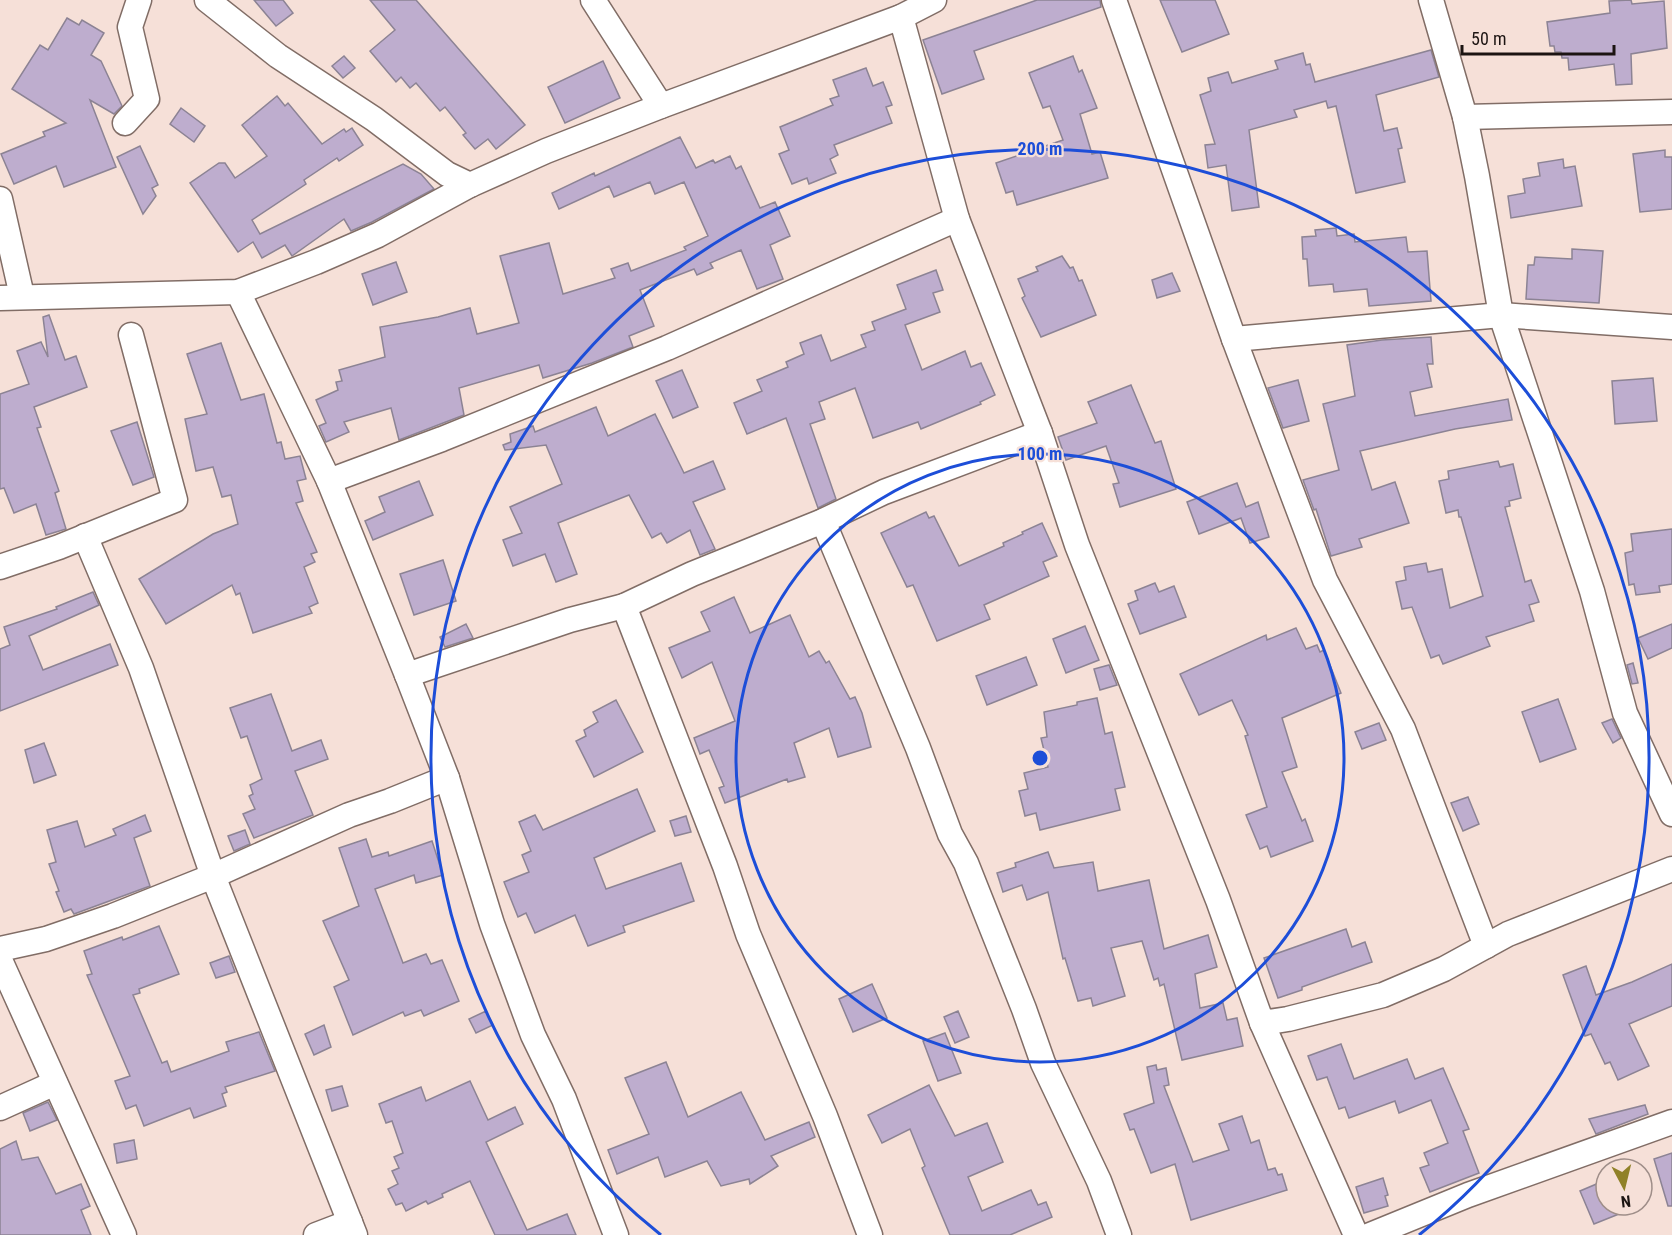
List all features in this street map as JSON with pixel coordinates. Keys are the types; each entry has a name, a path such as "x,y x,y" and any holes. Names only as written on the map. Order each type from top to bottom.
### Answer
{"street":[{"path":"124,123 147,99 130,27 139,0"},
{"path":"207,0 278,57 374,119 447,174 470,185"},
{"path":"593,0 661,106"},
{"path":"0,199 11,297 238,292 378,235 470,185 546,152 661,106 901,17 934,0"},
{"path":"1114,0 1234,339 1325,580 1403,729 1486,946"},
{"path":"1431,0 1465,117 1501,315 1592,591 1625,713 1672,814"},
{"path":"901,17 957,219 1040,433 1077,545 1218,900 1262,1023 1356,1235"},
{"path":"1465,117 1672,112"},
{"path":"329,481 442,439 667,348 957,219"},
{"path":"238,292 329,481 407,675 447,778 492,924 533,1035 564,1099 616,1235"},
{"path":"1234,339 1501,315 1672,327"},
{"path":"0,567 59,547 175,500 131,335"},
{"path":"407,675 570,620 624,606 692,574 824,521 884,492 1040,433"},
{"path":"824,521 918,748 950,834 966,863 1024,1009 1043,1064 1099,1181 1119,1235"},
{"path":"85,536 141,668 213,876 352,1229 316,1235"},
{"path":"624,606 725,866 748,934 825,1116 870,1235"},
{"path":"0,949 46,939 77,929 213,876 330,823 447,778"},
{"path":"1262,1023 1288,1019 1383,995 1444,969 1508,934 1672,869"},
{"path":"0,960 124,1235"},
{"path":"0,1108 56,1083"},
{"path":"1370,1235 1468,1196 1672,1122"}],"building":[{"path":"254,0 283,0 293,13 276,26"},
{"path":"370,0 416,0 525,125 496,149 488,139 475,149 463,135 466,133 445,107 440,111 416,83 410,88 401,77 396,82 370,51 395,30"},
{"path":"1037,0 1100,0 1101,7 974,51 984,79 942,94 923,40"},
{"path":"1160,0 1215,0 1229,34 1182,52"},
{"path":"1631,0 1632,4 1664,1 1667,48 1631,54 1632,84 1616,85 1614,64 1569,70 1568,58 1562,58 1561,52 1555,52 1554,46 1550,46 1547,22 1610,13 1609,1"},
{"path":"67,18 79,25 82,20 104,33 91,55 101,61 122,106 114,114 90,100 116,167 64,187 56,166 14,184 1,154 45,136 43,132 66,123 12,89 40,45 48,50"},
{"path":"1431,50 1439,77 1376,95 1384,131 1397,128 1402,148 1398,149 1405,182 1356,193 1336,106 1328,108 1326,101 1294,110 1297,117 1249,130 1259,207 1232,211 1226,165 1208,168 1205,145 1215,144 1200,95 1211,91 1208,78 1228,72 1232,83 1278,69 1275,61 1303,53 1306,65 1310,64 1315,82"},
{"path":"344,56 355,68 343,78 332,66"},
{"path":"1073,56 1079,72 1082,70 1097,108 1080,114 1092,154 1100,152 1108,178 1017,205 1013,191 1006,193 996,163 1063,140 1050,106 1043,108 1029,73"},
{"path":"603,61 620,98 565,123 548,87"},
{"path":"866,68 873,86 883,82 892,105 886,107 892,123 834,145 838,155 830,159 836,173 809,184 807,178 792,184 779,154 789,150 780,127 833,105 830,99 839,96 833,80"},
{"path":"277,96 285,106 288,103 322,144 344,129 346,132 352,128 363,145 339,161 337,158 304,180 306,184 252,220 260,234 403,164 421,174 434,189 351,231 344,219 292,256 285,245 262,258 253,242 238,252 190,183 219,163 225,163 235,178 267,156 242,125"},
{"path":"181,108 205,126 194,142 170,124"},
{"path":"680,137 696,168 713,160 715,163 730,156 736,169 741,166 760,208 775,202 790,236 770,245 783,279 757,289 741,250 710,263 713,268 697,275 694,269 640,290 654,326 629,336 633,347 543,378 539,365 459,388 464,415 399,440 391,408 344,422 349,432 326,442 319,426 326,423 316,400 338,390 336,382 342,381 339,370 385,357 380,327 438,317 470,308 477,334 519,323 500,256 549,243 563,294 615,278 611,269 628,263 631,271 686,250 684,247 708,236 684,182 655,194 650,182 614,197 609,186 559,209 552,193"},
{"path":"140,146 158,185 152,188 156,196 143,214 117,157"},
{"path":"1665,150 1665,157 1672,157 1672,209 1640,212 1633,154"},
{"path":"1563,159 1564,168 1575,166 1582,206 1511,218 1508,196 1525,193 1523,179 1540,176 1538,163"},
{"path":"1336,228 1337,236 1354,234 1355,242 1406,237 1408,252 1427,251 1431,301 1369,306 1367,289 1334,292 1333,284 1309,286 1307,259 1303,259 1302,237 1316,236 1315,230"},
{"path":"1572,249 1603,251 1599,303 1526,299 1528,265 1534,265 1535,257 1572,259"},
{"path":"1062,256 1070,268 1073,267 1079,281 1082,280 1096,315 1041,337 1022,298 1025,296 1018,279 1038,271 1036,267"},
{"path":"396,262 407,292 373,305 362,274"},
{"path":"936,270 943,290 933,293 940,312 905,325 922,370 965,351 971,367 981,363 995,395 980,402 981,404 921,429 918,422 873,438 855,388 819,402 825,419 810,424 836,499 818,508 786,418 747,434 734,403 762,391 757,380 788,367 786,362 804,354 800,343 821,335 831,361 866,347 861,335 875,330 872,322 906,309 897,285"},
{"path":"1172,273 1180,291 1157,298 1152,280"},
{"path":"49,315 65,360 76,356 87,387 34,407 41,427 37,428 59,491 55,493 66,529 46,535 36,504 14,513 4,488 0,489 0,394 29,384 17,351 41,342 48,357 43,317"},
{"path":"1431,337 1433,364 1427,364 1432,387 1410,392 1415,416 1508,399 1512,420 1455,429 1360,451 1372,490 1395,482 1409,523 1359,539 1362,547 1331,556 1316,509 1314,510 1303,480 1339,470 1323,404 1355,396 1347,345"},
{"path":"221,343 241,400 264,394 277,443 281,442 285,459 300,456 306,479 297,481 303,501 296,503 317,552 311,554 315,562 304,567 318,603 309,607 312,613 253,633 240,593 236,595 232,585 166,624 139,579 213,534 238,524 231,495 222,497 213,467 196,471 185,419 207,414 187,354"},
{"path":"682,370 698,407 673,418 656,381"},
{"path":"1653,378 1657,421 1615,424 1612,381"},
{"path":"1298,380 1309,421 1283,428 1268,388"},
{"path":"1131,385 1155,443 1161,441 1176,489 1120,507 1113,484 1119,483 1106,446 1066,460 1058,437 1097,423 1088,402"},
{"path":"596,407 608,436 655,414 684,473 713,461 725,489 693,502 715,549 700,555 690,530 667,543 661,533 652,538 629,495 558,523 577,574 556,582 545,554 513,566 503,540 522,533 510,507 562,484 546,445 505,450 503,445 511,442 510,434 533,426 535,432"},
{"path":"137,422 154,477 133,485 111,431"},
{"path":"1498,461 1500,467 1513,464 1521,498 1509,501 1510,506 1505,507 1525,582 1531,580 1539,602 1529,605 1534,621 1486,637 1490,646 1443,664 1439,655 1431,658 1412,607 1402,609 1396,582 1406,580 1404,567 1426,563 1428,572 1442,569 1450,608 1483,596 1461,517 1459,517 1458,510 1446,513 1439,481 1449,479 1448,471"},
{"path":"419,481 433,515 373,540 365,521 385,512 379,497"},
{"path":"1237,483 1246,507 1258,502 1269,537 1250,543 1241,518 1199,534 1187,502"},
{"path":"926,512 929,518 934,516 959,566 1004,546 1003,543 1042,523 1057,556 1043,562 1049,576 984,605 990,619 937,641 913,585 907,587 881,533"},
{"path":"1672,529 1672,584 1659,586 1660,592 1636,595 1634,584 1629,585 1625,553 1633,551 1631,534"},
{"path":"443,560 456,601 414,615 400,574"},
{"path":"1155,583 1159,592 1174,586 1186,617 1140,634 1128,604 1138,600 1135,591"},
{"path":"93,592 99,605 29,636 43,670 110,644 118,665 0,711 0,649 10,645 4,627 57,609 56,607"},
{"path":"734,597 750,633 790,615 809,657 819,651 826,663 829,661 850,699 855,697 871,747 838,757 829,728 794,743 805,777 788,782 787,779 725,803 719,788 724,786 709,750 700,754 694,738 735,721 712,662 682,678 669,648 710,631 701,612"},
{"path":"466,624 473,638 445,647 440,637"},
{"path":"1672,624 1672,648 1648,659 1638,638"},
{"path":"1085,626 1099,660 1066,673 1053,639"},
{"path":"1296,628 1306,649 1317,645 1320,652 1324,650 1341,693 1282,718 1297,767 1282,772 1302,821 1305,819 1313,841 1271,857 1267,846 1260,849 1246,815 1267,807 1245,736 1248,735 1232,700 1199,715 1180,674 1266,635 1267,640"},
{"path":"1026,657 1037,685 987,705 976,676"},
{"path":"1633,663 1638,683 1632,684 1627,665"},
{"path":"1109,665 1117,685 1100,690 1094,669"},
{"path":"271,694 292,751 321,740 328,759 295,771 313,815 254,838 243,814 255,809 249,796 253,794 250,785 262,779 247,736 241,738 230,708"},
{"path":"1097,698 1105,734 1112,732 1125,787 1115,789 1120,810 1040,830 1036,813 1025,816 1019,791 1028,789 1024,773 1048,767 1041,738 1047,737 1044,712"},
{"path":"1558,699 1576,749 1540,762 1522,712"},
{"path":"616,700 643,752 594,777 576,741 586,736 584,730 598,722 593,712"},
{"path":"1612,719 1621,738 1613,743 1602,723"},
{"path":"1379,723 1386,740 1362,749 1355,732"},
{"path":"44,743 56,775 34,783 25,750"},
{"path":"637,789 655,831 594,858 606,889 681,863 694,901 623,926 625,932 588,946 575,915 535,933 526,913 518,917 504,882 529,872 522,855 531,851 519,822 535,815 543,830"},
{"path":"1468,797 1479,824 1463,831 1451,803"},
{"path":"145,815 151,831 134,838 150,886 74,914 71,909 64,912 49,864 56,862 47,830 77,821 85,847 116,835 113,829"},
{"path":"686,816 691,832 675,836 670,821"},
{"path":"245,830 250,844 234,851 228,836"},
{"path":"366,839 372,857 388,852 389,856 432,841 443,875 416,883 414,875 375,889 403,963 426,954 431,964 442,960 459,1001 424,1016 421,1010 405,1016 403,1012 353,1035 334,987 349,980 323,921 359,906 339,848"},
{"path":"1048,852 1054,868 1093,862 1098,891 1149,880 1164,949 1208,935 1217,967 1195,974 1200,1008 1223,1003 1227,1020 1237,1018 1243,1046 1182,1060 1164,984 1160,986 1158,978 1154,980 1142,941 1111,948 1125,996 1093,1006 1091,998 1078,1001 1065,958 1063,959 1048,892 1027,900 1022,885 1003,892 997,873 1016,867 1015,863"},
{"path":"159,926 179,974 139,989 140,993 133,995 162,1063 167,1061 171,1072 229,1051 226,1042 259,1032 275,1071 225,1087 227,1092 222,1094 226,1106 194,1118 190,1108 144,1126 136,1105 126,1109 115,1081 130,1076 87,975 92,974 84,951 122,937 123,940"},
{"path":"1346,929 1352,947 1365,942 1372,962 1278,998 1264,958"},
{"path":"229,956 235,972 216,978 210,963"},
{"path":"1672,964 1672,1006 1629,1024 1649,1066 1618,1080 1610,1062 1605,1064 1591,1034 1585,1036 1563,975 1586,966 1596,995"},
{"path":"872,984 887,1018 853,1032 839,999"},
{"path":"486,1011 493,1025 476,1033 469,1019"},
{"path":"958,1011 969,1037 955,1043 944,1017"},
{"path":"324,1025 331,1047 314,1055 305,1034"},
{"path":"945,1033 961,1073 938,1081 923,1041"},
{"path":"1341,1044 1354,1079 1407,1059 1415,1079 1443,1068 1469,1129 1463,1131 1479,1173 1430,1192 1420,1168 1429,1165 1424,1153 1448,1143 1431,1100 1399,1113 1395,1101 1349,1118 1345,1107 1339,1109 1327,1077 1317,1080 1308,1056"},
{"path":"666,1062 688,1117 741,1092 765,1140 809,1122 815,1137 771,1156 778,1166 750,1184 749,1179 721,1186 707,1161 665,1177 658,1157 617,1174 608,1150 649,1134 625,1078"},
{"path":"1156,1065 1157,1070 1166,1068 1169,1085 1164,1086 1193,1162 1229,1150 1219,1124 1242,1116 1251,1143 1259,1140 1268,1170 1275,1168 1278,1175 1282,1174 1287,1190 1191,1220 1175,1164 1151,1173 1134,1129 1130,1130 1124,1114 1154,1103 1147,1067"},
{"path":"470,1081 488,1120 515,1107 523,1124 486,1142 527,1230 567,1214 576,1235 495,1235 470,1181 442,1194 443,1197 428,1204 426,1201 406,1211 402,1203 396,1205 388,1189 398,1184 392,1171 399,1168 394,1157 403,1153 392,1121 386,1123 379,1104 421,1087 426,1101"},
{"path":"929,1085 955,1136 987,1123 1003,1162 968,1177 982,1211 1031,1190 1038,1205 1046,1202 1052,1217 1010,1235 950,1235 922,1168 925,1166 910,1129 882,1143 868,1115"},
{"path":"342,1086 348,1106 332,1111 326,1090"},
{"path":"48,1102 57,1120 30,1131 23,1113"},
{"path":"1645,1105 1648,1114 1596,1134 1589,1119"},
{"path":"134,1140 137,1159 117,1163 114,1144"},
{"path":"16,1141 22,1160 38,1157 56,1194 81,1184 90,1206 81,1210 91,1235 0,1235 0,1149"},
{"path":"1672,1153 1672,1206 1668,1206 1654,1159"},
{"path":"1383,1178 1388,1195 1385,1196 1388,1206 1364,1213 1356,1187"},
{"path":"1594,1185 1594,1217 1612,1217 1594,1224 1580,1191"}]}
